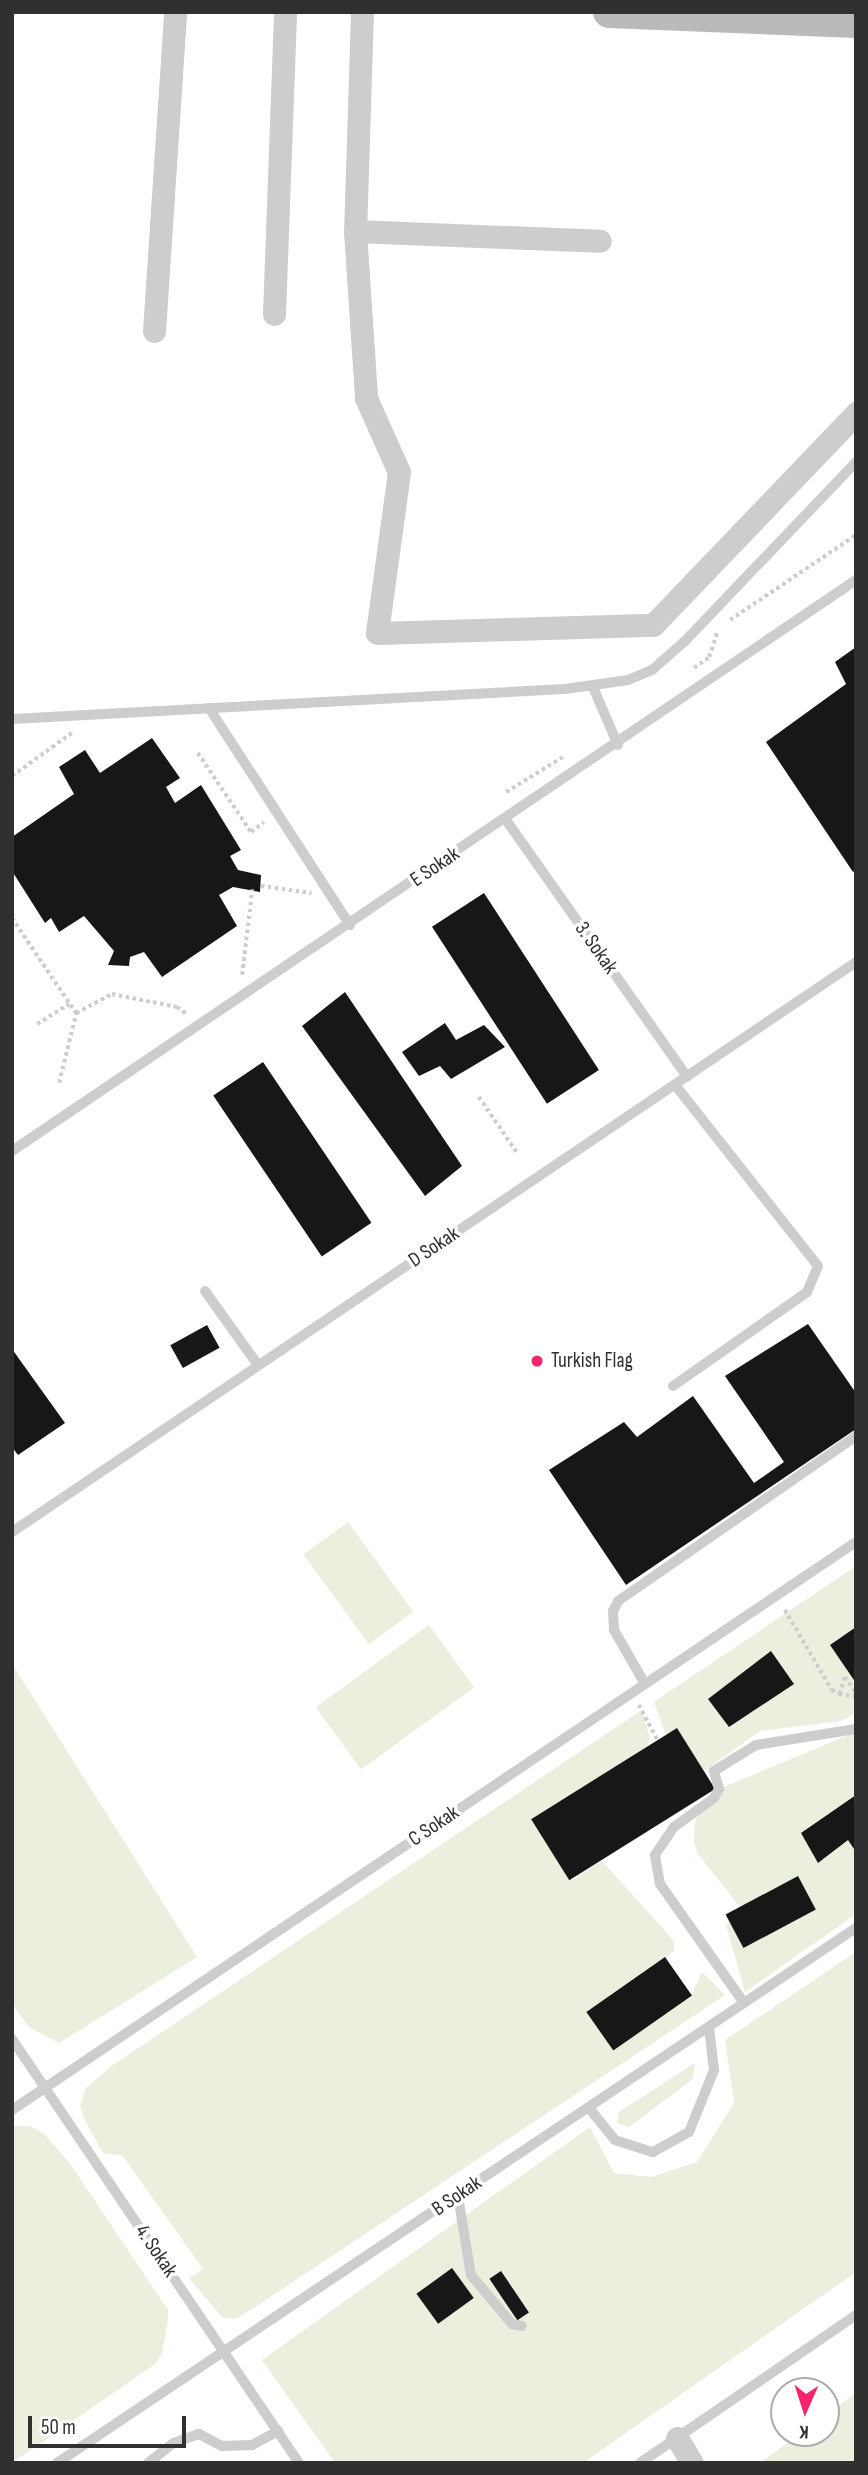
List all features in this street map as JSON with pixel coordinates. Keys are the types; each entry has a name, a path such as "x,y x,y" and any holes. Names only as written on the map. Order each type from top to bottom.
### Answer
{"main road":[{"path":"610,12 842,19"}],"street":[{"path":"154,331 175,12"},
{"path":"274,314 285,12"},
{"path":"362,12 355,231 366,398 399,472 377,633 653,625 856,414"},
{"path":"355,231 600,241"},
{"path":"677,2438 692,2463"}],"lane":[{"path":"12,719 593,687 652,670 685,641 856,462"},
{"name":"E Sokak","path":"12,1152 618,745 856,580"},
{"path":"593,687 618,745"},
{"path":"209,708 350,925"},
{"name":"3. Sokak","path":"506,820 687,1077"},
{"name":"D Sokak","path":"12,1532 856,962"},
{"path":"673,1386 807,1292 818,1266 676,1085"},
{"path":"205,1291 258,1365"},
{"path":"646,1684 614,1630 612,1611 618,1601 856,1436"},
{"name":"C Sokak","path":"12,2110 856,1542"},
{"path":"744,2003 660,1884 655,1855 674,1827 714,1798 719,1789 714,1771 756,1745 856,1729"},
{"name":"B Sokak","path":"58,2462 225,2353 856,1928"},
{"path":"589,2108 615,2140 653,2152 689,2132 714,2070 709,2028"},
{"name":"4. Sokak","path":"12,2039 299,2463"},
{"path":"458,2196 471,2275 512,2324 522,2326"},
{"path":"640,2463 856,2315"},
{"path":"148,2463 174,2443 199,2434 222,2446 242,2445 278,2431"}],"path":[{"path":"687,673 709,657 714,637 724,623 856,535"},
{"path":"12,776 98,714"},
{"path":"198,753 251,832 276,812"},
{"path":"261,886 331,896"},
{"path":"240,999 252,890"},
{"path":"12,918 76,1013"},
{"path":"59,1083 76,1013 113,994 177,1007 201,1024"},
{"path":"37,1024 69,1004"},
{"path":"479,1097 518,1154"},
{"path":"776,1596 832,1689 839,1694 856,1695"},
{"path":"839,1694 845,1677 856,1695"},
{"path":"632,1693 658,1740"}],"green space":[{"path":"348,1522 413,1612 369,1644 304,1554"},
{"path":"856,1566 856,1627 830,1645 856,1683 856,1713 841,1721 760,1731 704,1771 677,1729 666,1735 654,1702"},
{"path":"429,1625 474,1687 361,1770 316,1707"},
{"path":"12,1664 197,1957 59,2043 29,2027 12,2004"},
{"path":"642,1710 650,1738 646,1748 532,1820 571,1881 602,1861 674,1941 674,1950 666,1958 691,1996 702,1972 725,1995 249,2311 235,2319 223,2318 189,2278 203,2269 122,2155 104,2154 85,2121 80,2106 86,2088 110,2067"},
{"path":"856,1732 856,1914 745,1992 726,1925 744,1912 698,1854 694,1842 695,1820 719,1789"},
{"path":"856,1952 856,2272 583,2463 335,2463 262,2360 590,2127 614,2173 651,2177 697,2162 734,2103 725,2040"},
{"path":"695,2063 693,2079 629,2127 617,2123 619,2112"},
{"path":"12,2126 30,2126 44,2134 69,2162 168,2310 168,2320 162,2354 155,2364 12,2463"},
{"path":"856,2393 856,2463 760,2463 782,2447 840,2447 840,2405"}],"building":[{"path":"856,647 856,870 853,872 766,742 846,684 835,662"},
{"path":"152,738 180,778 166,787 175,803 201,785 241,850 230,856 238,870 261,875 260,892 233,887 219,895 237,926 162,977 144,952 130,957 129,966 108,965 114,951 84,916 59,932 51,918 45,923 12,871 12,837 74,794 59,767 85,750 100,773"},
{"path":"484,893 599,1070 547,1104 432,927"},
{"path":"345,992 462,1166 425,1196 302,1026"},
{"path":"445,1023 456,1040 484,1025 505,1047 451,1079 440,1066 419,1076 402,1052"},
{"path":"263,1062 371,1223 322,1256 213,1096"},
{"path":"808,1324 856,1393 856,1429 626,1585 549,1470 624,1422 637,1437 693,1396 754,1483 784,1462 725,1376"},
{"path":"207,1325 220,1348 183,1368 170,1345"},
{"path":"12,1349 65,1423 18,1455 12,1447"},
{"path":"856,1627 856,1683 830,1645"},
{"path":"771,1651 794,1684 729,1727 708,1699"},
{"path":"677,1728 715,1789 569,1880 531,1819"},
{"path":"856,1795 856,1852 848,1840 818,1863 801,1833"},
{"path":"798,1876 816,1910 743,1948 726,1914"},
{"path":"665,1957 692,1996 613,2051 586,2012"},
{"path":"452,2268 474,2298 438,2324 416,2294"},
{"path":"501,2271 529,2312 517,2320 489,2279"}],"place":[{"name":"Turkish Flag","path":"537,1361"}]}
